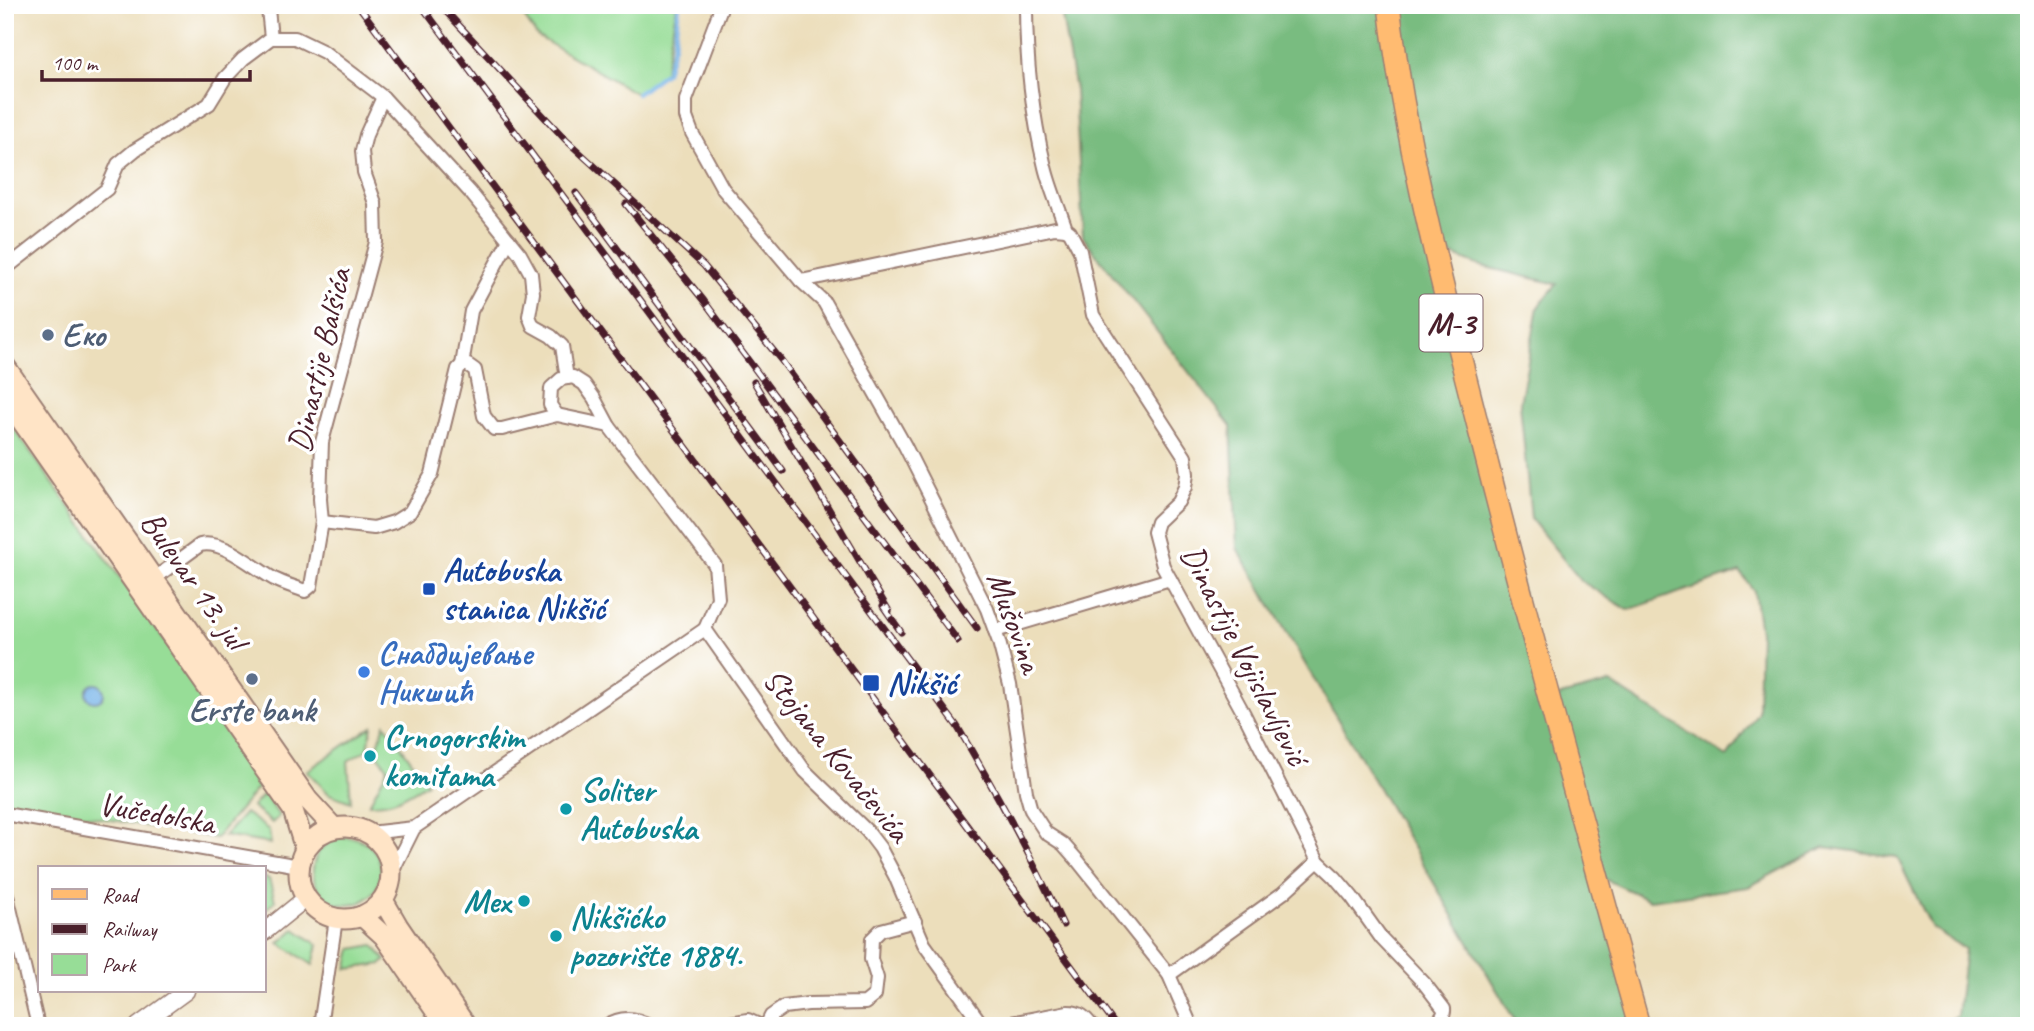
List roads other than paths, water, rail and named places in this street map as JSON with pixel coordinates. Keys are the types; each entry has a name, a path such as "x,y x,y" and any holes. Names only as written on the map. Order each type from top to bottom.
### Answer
{"main road":[{"name":"M-3","path":"1389,5 1403,100 1434,254 1537,655 1639,1026"},
{"name":"Bulevar 13. jul","path":"5,366 293,810 302,858"},
{"name":"Bulevar 13. jul","path":"5,397 308,800 334,828"},
{"path":"334,828 358,828 369,833 381,843 389,857 392,872 390,887 383,900 374,910 349,920 324,915 314,908 301,888 302,858 313,840 334,828"},
{"path":"383,900 466,1026"},
{"path":"362,916 384,936 446,1026"}],"street":[{"path":"265,5 268,9 271,38"},
{"path":"722,5 686,100 686,117 723,189 801,281 1055,228 1066,229 1045,169 1030,94 1026,5"},
{"path":"5,269 107,189 118,164 135,150 209,104 225,78 243,59 271,38 295,38 324,52 383,97 470,192 509,240 531,274 533,293 529,316 533,326 562,346 567,378"},
{"name":"Dinastije Balšića","path":"147,584 200,545 214,544 276,580 305,591 311,586 322,522 322,442 376,242 375,203 364,172 362,151 383,97"},
{"name":"Dinastije Vojislavljević","path":"1066,229 1080,251 1093,315 1185,457 1185,487 1178,502 1157,522 1154,531 1163,566 1244,714 1318,861 1343,887 1382,939 1424,983 1444,1009 1441,1019 1433,1026"},
{"path":"322,522 374,528 394,522 410,512 432,474 458,369 462,365 471,311 509,240"},
{"name":"Mušovina","path":"801,281 824,302 905,446 988,609 1010,684 1031,810 1046,833 1063,844 1078,861 1169,975"},
{"path":"462,365 468,365 475,370 484,416 494,429 558,415 609,426"},
{"path":"369,833 414,828 705,629 718,598 715,565 609,426 584,384 573,377 561,379 551,388 550,405 558,415"},
{"path":"995,631 1170,579"},
{"name":"Stojana Kovačevića","path":"705,629 805,771 867,831 880,848 924,943 983,1026"},
{"name":"Vučedolska","path":"5,814 302,858"},
{"path":"392,872 414,828"},
{"path":"1191,1026 1169,975 1283,893 1318,861"},
{"path":"5,887 38,1026"},
{"path":"266,930 306,898"},
{"path":"320,1026 336,919"},
{"path":"712,1026 748,1020 764,1026 771,1016 785,1007 865,1003 876,995 877,978 871,959 872,939 881,930 915,921"},
{"path":"138,1026 185,992"},
{"path":"995,1026 1077,1012 1092,1026"},
{"path":"606,1026 624,1019 637,1020 650,1026"}],"water":[{"path":"95,684 101,687 104,693 101,699 95,702 89,699 86,693 89,687"}],"waterway":[{"path":"637,94 666,72 674,44 679,5"}],"railway":[{"path":"358,5 1116,1026"},
{"path":"421,5 957,726 1013,824 1063,925"},
{"path":"440,5 566,140 704,266 781,360 977,628"},
{"path":"576,193 783,471"},
{"path":"626,204 704,301 958,641"},
{"path":"754,382 889,611"},
{"path":"883,606 901,632"}],"place":[{"name":"Еко","path":"48,335"},
{"name":"Autobuska stanica Nikšić","path":"429,589"},
{"name":"Снабдијевање Никшић","path":"364,672"},
{"name":"Erste bank","path":"252,679"},
{"name":"Nikšić","path":"871,683"},
{"name":"Crnogorskim komitama","path":"370,756"},
{"name":"Soliter Autobuska","path":"566,809"},
{"name":"Mex","path":"524,901"},
{"name":"Nikšićko pozorište 1884.","path":"556,936"}]}
